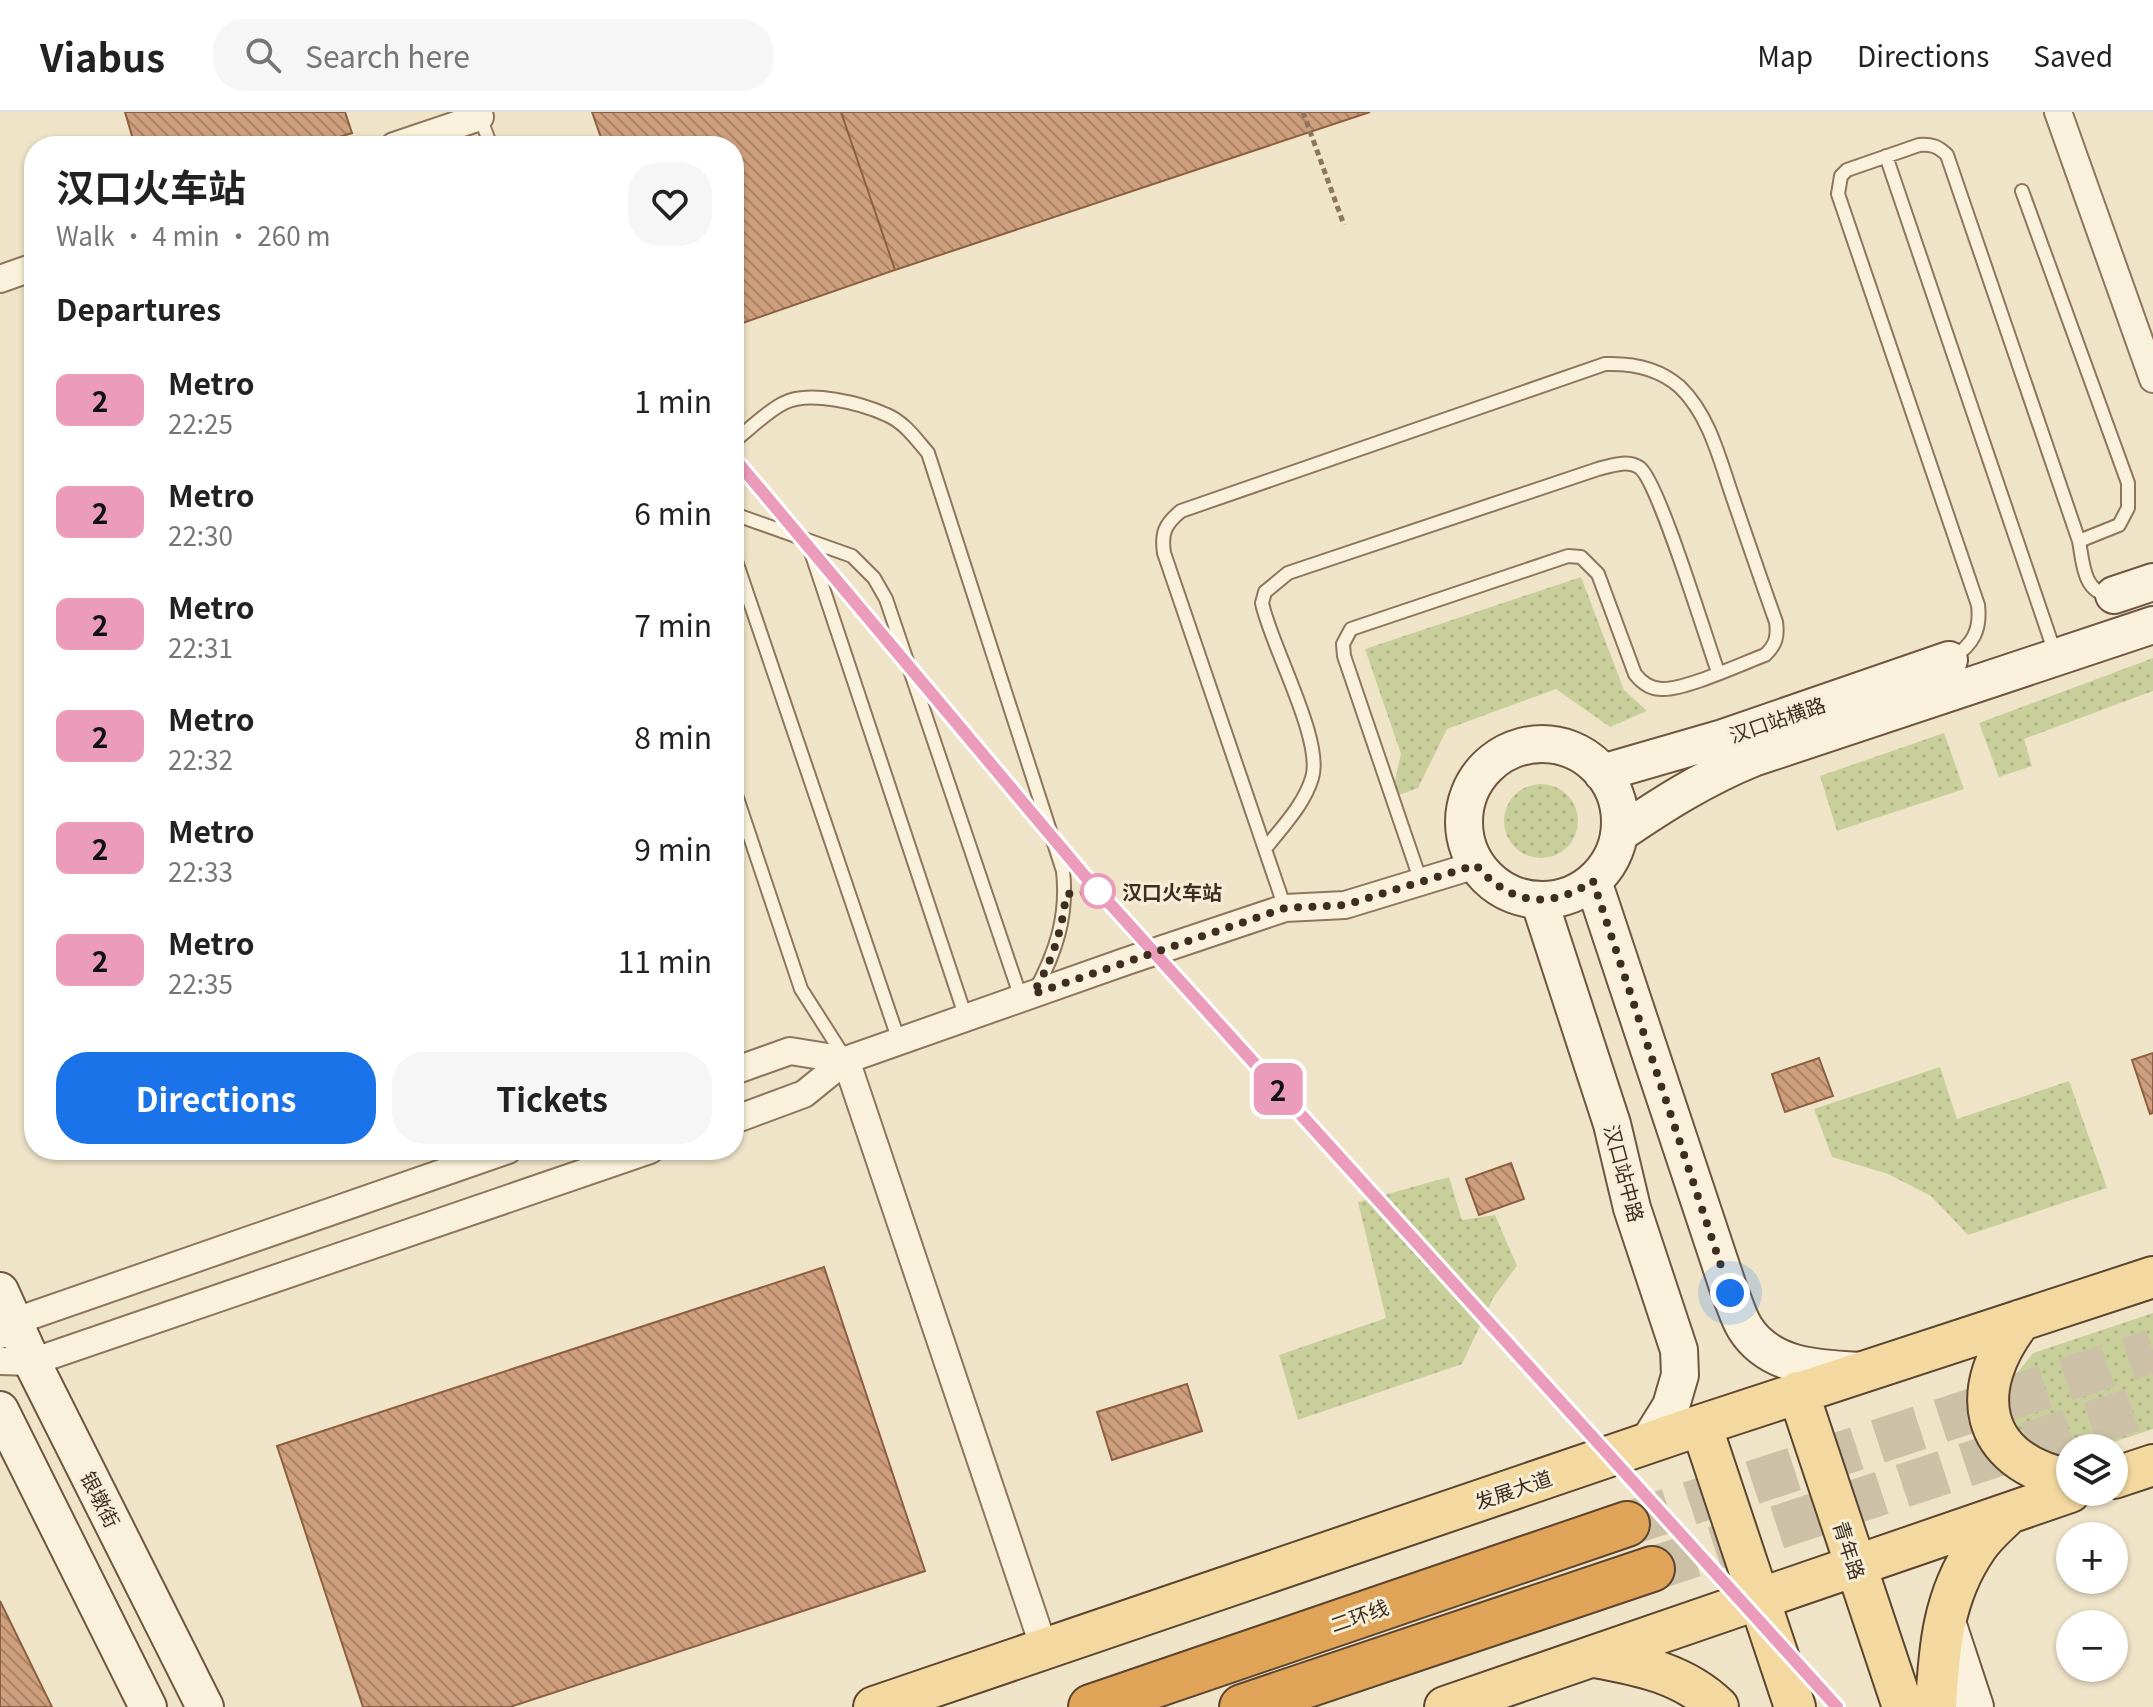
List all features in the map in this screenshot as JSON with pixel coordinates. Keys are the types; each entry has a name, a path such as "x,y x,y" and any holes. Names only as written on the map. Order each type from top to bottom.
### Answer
{"highway":[{"name":"二环线","path":"1091,1707 1627,1524"},
{"path":"1242,1707 1652,1569"}],"main road":[{"path":"2114,595 2153,582"},
{"path":"1619,834 1677,794 1753,758 2153,625"},
{"name":"汉口站横路","path":"1602,773 1723,738 1949,660"},
{"path":"1546,744 1567,748 1586,758 1602,773 1613,791 1619,812 1619,834 1614,851 1593,881 1577,892 1539,900 1504,890 1488,879 1476,865 1467,845 1463,824 1466,803 1474,783 1487,766 1525,746 1546,744"},
{"path":"1593,881 1730,1293 1745,1328 1763,1348 1789,1363 1864,1371"},
{"name":"汉口站中路","path":"1539,900 1612,1124 1632,1208 1679,1350 1680,1375 1671,1406 1648,1443"},
{"name":"发展大道","path":"874,1707 1798,1392 2153,1277"},
{"name":"银墩街","path":"4,1316 16,1362 205,1707"},
{"path":"2021,1320 2003,1343 1993,1368 1988,1394 1990,1421 2003,1444 2018,1459 2056,1476"},
{"name":"青年路","path":"1798,1392 1903,1707"},
{"path":"0,1410 148,1707"},
{"path":"1701,1425 1795,1707"},
{"path":"2128,1473 2153,1465"},
{"path":"1445,1707 1759,1598 1856,1568 2056,1497"},
{"path":"1936,1707 1939,1652 1945,1616 1958,1580 1978,1544 2011,1511"},
{"path":"1945,1616 1975,1707"},
{"path":"1591,1657 1644,1666 1681,1681 1718,1707"}],"street":[{"path":"2058,112 2153,379"},
{"path":"424,136 480,117"},
{"path":"0,279 24,271"},
{"path":"744,1116 804,1094 846,1060 1027,996 1285,908 1345,905 1476,865"},
{"path":"744,1067 790,1051 846,1060"},
{"path":"846,1060 1044,1648"},
{"path":"4,1316 478,1160"},
{"path":"16,1362 620,1160"}],"lane":[{"path":"480,117 487,136"},
{"path":"1949,660 1964,651 1973,640 1978,630 1978,605 1838,194 1841,176 1847,170 1919,145 1930,144 1947,155 2079,541 2084,569 2092,589 2114,595"},
{"path":"1886,156 2056,658"},
{"path":"2022,191 2128,483 2128,508 2119,525 2079,541"},
{"path":"1285,908 1164,553 1162,536 1168,522 1181,511 1605,364 1624,363 1666,376 1680,388 1704,421 1776,622 1776,641 1765,655 1674,688 1661,689 1642,682 1635,674 1598,574 1581,557 1555,558 1351,629 1343,644 1344,656 1421,882"},
{"path":"744,433 784,403 803,396 823,397 888,415 909,430 928,453 1063,871 1066,894 1058,941 1051,962 1027,996"},
{"path":"1265,849 1304,796 1315,767 1311,741 1262,603 1265,592 1288,573 1598,469 1629,463 1640,467 1657,500 1718,672"},
{"path":"744,518 852,556 874,578 886,599 1027,996"},
{"path":"807,540 966,1018"},
{"path":"744,584 899,1041"},
{"path":"744,819 801,989 846,1060"}],"path":[{"path":"1303,112 1344,225"}],"green space":[{"path":"1581,577 1624,690 1647,711 1610,727 1556,689 1447,729 1418,788 1391,798 1401,754 1365,649"},
{"path":"2153,658 2153,691 2024,739 2032,766 1999,777 1979,723"},
{"path":"1944,733 1964,789 1837,831 1820,776"},
{"path":"1541,784 1562,790 1572,800 1578,821 1572,842 1562,852 1541,858 1520,852 1510,842 1504,821 1510,800 1520,790"},
{"path":"1940,1067 1957,1119 2069,1081 2107,1188 1968,1235 1931,1196 1888,1174 1832,1157 1814,1109"},
{"path":"1449,1177 1462,1220 1495,1215 1517,1266 1493,1298 1462,1364 1298,1420 1279,1355 1386,1318 1358,1202"},
{"path":"2153,1313 2153,1429 2128,1437 2128,1434 2056,1434 2056,1451 2034,1445 2014,1431 2005,1408 2006,1387 2033,1353"}],"building":[{"path":"125,112 345,112 352,133 343,136 132,136"},
{"path":"592,112 841,112 895,270 744,323 744,136 600,136"},
{"path":"841,112 1370,112 895,270"},
{"path":"2153,1053 2153,1113 2150,1114 2132,1060"},
{"path":"1819,1058 1833,1096 1785,1112 1772,1074"},
{"path":"1511,1163 1524,1199 1479,1215 1466,1179"},
{"path":"824,1267 925,1571 510,1707 363,1707 277,1446"},
{"path":"1187,1384 1202,1431 1112,1460 1097,1412"},
{"path":"0,1601 52,1707 0,1707"}],"tunnel":[{"path":"1627,1524 2153,1351"},
{"path":"1652,1569 2153,1403"}],"metro line":[{"name":"2","path":"744,470 1084,875 1837,1707"}],"place":[{"name":"汉口火车站","path":"1098,891"}],"route":[{"path":"1098,891 1066,894 1058,941 1051,962 1033,994 1285,908 1345,905 1476,865 1488,879 1504,890 1539,900 1577,892 1593,881 1730,1293"}]}
